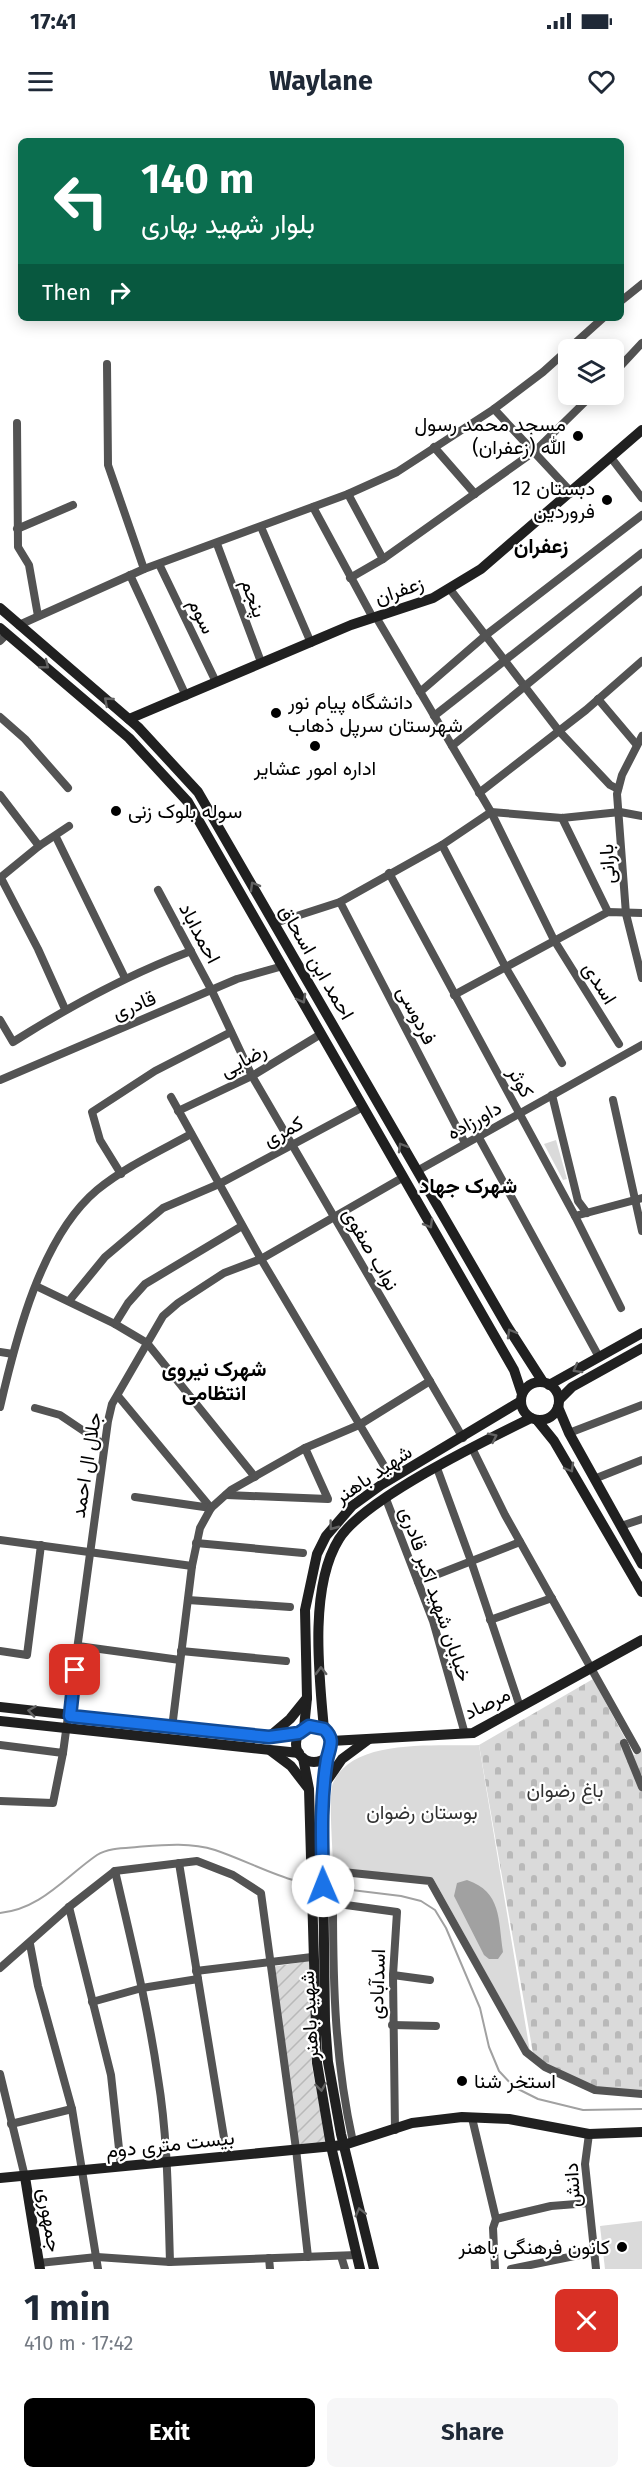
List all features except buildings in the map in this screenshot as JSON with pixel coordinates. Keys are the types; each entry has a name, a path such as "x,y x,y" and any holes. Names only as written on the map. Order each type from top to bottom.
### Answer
{"main road":[{"name":"زعفران","path":"129,719 261,662 374,617 433,598 481,569 612,459 642,430"},
{"name":"احمد ابن اسحاق","path":"0,608 129,719 198,792 528,1361 546,1383"},
{"name":"احمد ابن اسحاق","path":"2,634 84,697 164,774 204,827 402,1178 514,1370 521,1398"},
{"path":"269,940 277,941 280,933"},
{"path":"283,966 283,961 287,957 296,961"},
{"path":"642,1333 546,1383 530,1384 521,1398 524,1411 554,1441 642,1592"},
{"path":"534,1419 552,1416 558,1404 573,1387 642,1348"},
{"path":"546,1383 554,1389 569,1433 642,1564"},
{"name":"شهید باهنر","path":"302,1731 308,1698 305,1610 317,1554 338,1519 377,1488 463,1438 521,1398"},
{"name":"شهید باهنر","path":"324,1729 319,1611 330,1557 348,1527 385,1499 437,1468 472,1448 534,1419"},
{"path":"395,1477 404,1488"},
{"path":"377,1488 383,1491 385,1499"},
{"name":"مرصاد","path":"332,1741 473,1733 642,1640"},
{"path":"269,1737 290,1719 308,1698"},
{"path":"0,1707 172,1728 269,1737 302,1731 314,1726 324,1729 332,1741 328,1754 319,1761 268,1749 0,1721"},
{"path":"301,1756 296,1743 302,1731"},
{"path":"322,1788 342,1759 370,1739"},
{"path":"268,1749 291,1766 309,1789"},
{"name":"شهید باهنر","path":"328,1754 322,1788 323,1870 328,1903 325,2021 331,2081 348,2144 374,2269"},
{"name":"شهید باهنر","path":"301,1756 309,1789 312,1957 317,2063 331,2146 360,2269"},
{"name":"بیست متری دوم","path":"0,2178 348,2144 412,2123 472,2118 509,2119 589,2134 642,2132"},
{"name":"جمهوری","path":"25,2177 40,2266"}],"street":[{"path":"624,299 642,284"},
{"path":"20,625 144,569 348,494 398,472 494,409 543,372 600,321"},
{"path":"624,362 642,343"},
{"path":"107,364 108,465 144,569"},
{"path":"350,578 384,559 535,451 582,405"},
{"path":"494,409 572,493"},
{"path":"17,423 18,547 29,565 38,616"},
{"path":"434,447 475,494"},
{"path":"612,459 642,498"},
{"path":"348,494 384,559"},
{"path":"17,529 73,505"},
{"name":"اسدی","path":"313,507 350,578 491,812 554,940 619,1044"},
{"path":"420,692 486,636 642,515"},
{"path":"261,527 311,643"},
{"name":"پنجم","path":"217,544 261,662"},
{"path":"434,716 642,553"},
{"name":"سوم","path":"159,564 216,682"},
{"path":"130,575 186,696"},
{"path":"449,588 559,731 610,785 618,789 636,744 642,736"},
{"path":"452,746 642,590"},
{"path":"479,793 559,731 642,661"},
{"path":"598,699 636,744"},
{"path":"0,717 25,739 68,788"},
{"name":"بارانی","path":"618,789 626,914 642,978"},
{"path":"0,795 39,846"},
{"path":"274,923 340,902 442,845 491,812 562,818 620,812 642,816"},
{"path":"562,818 608,912"},
{"path":"65,1009 2,874 69,826"},
{"path":"56,837 125,978"},
{"path":"442,845 506,968 562,1063"},
{"name":"کوثر","path":"390,873 575,1216 621,1308"},
{"name":"احمداباد","path":"158,890 212,991 231,1032"},
{"name":"فردوسی","path":"340,902 465,1143"},
{"path":"454,995 608,912 642,913"},
{"path":"0,1020 13,1042 65,1009 125,978 191,951"},
{"name":"قادری","path":"0,1080 264,969 283,966"},
{"path":"121,1174 100,1140 92,1112 155,1071 231,1032"},
{"name":"نواب صفوی","path":"231,1032 252,1076 463,1438"},
{"name":"رضایی","path":"178,1111 252,1076 321,1034"},
{"name":"داورزاده","path":"417,1171 642,1045"},
{"path":"552,1095 578,1201 587,1213"},
{"path":"171,1097 261,1259 359,1425 395,1477"},
{"path":"613,1100 638,1198 642,1231"},
{"name":"کمری","path":"69,1301 105,1257 163,1208 219,1184 363,1107"},
{"path":"0,1407 13,1354 44,1261 58,1236 96,1191 191,1134"},
{"path":"478,1136 599,1357"},
{"name":"جلال ال احمد","path":"0,1801 53,1803 70,1716 103,1444 112,1404 163,1316 178,1303 224,1273 261,1259 402,1178"},
{"path":"575,1216 638,1198"},
{"path":"115,1324 145,1284 242,1226"},
{"path":"36,1286 115,1324 147,1343 255,1477"},
{"path":"0,1352 13,1354"},
{"path":"172,1728 196,1543 211,1508 226,1494 255,1477 306,1448 359,1425 430,1381"},
{"path":"118,1396 211,1508"},
{"path":"569,1433 642,1405"},
{"path":"35,1408 60,1415 103,1444"},
{"path":"226,1494 328,1499 306,1448"},
{"path":"472,1448 520,1542 637,1750"},
{"path":"594,1479 642,1460"},
{"path":"437,1468 520,1707"},
{"path":"135,1497 211,1508"},
{"name":"خیابان شهید اکبر قادری","path":"385,1499 433,1621 465,1734"},
{"path":"621,1526 642,1518"},
{"path":"0,1540 89,1554 192,1566"},
{"path":"418,1582 520,1542"},
{"path":"196,1543 303,1553"},
{"path":"0,1651 27,1655 41,1545"},
{"path":"490,1620 552,1598"},
{"path":"188,1600 290,1607"},
{"path":"78,1646 180,1660"},
{"path":"181,1651 286,1660"},
{"path":"624,1743 642,1787"},
{"path":"0,1745 63,1753"},
{"path":"0,1968 30,1944 69,1907 115,1871 196,1861 233,1875 261,1893 296,2150 308,2257"},
{"path":"179,1863 227,2156"},
{"path":"323,1870 430,1881 526,2052 545,2067 595,2090 642,2094"},
{"path":"115,1871 142,1988 159,2080 167,2162 170,2262"},
{"name":"اسدآبادی","path":"328,1903 397,1912 392,2025 395,2130"},
{"path":"69,1907 111,2075 121,2167"},
{"path":"30,1944 38,1986 72,2109 84,2171 98,2269"},
{"path":"92,2002 197,1975 312,1957"},
{"path":"393,1976 430,1980"},
{"path":"392,2025 436,2026"},
{"path":"0,2076 25,2177"},
{"path":"11,2124 72,2109"},
{"path":"472,2118 496,2219 493,2228 495,2269"},
{"name":"دانش","path":"589,2134 585,2164 596,2269"},
{"path":"496,2219 551,2206 589,2203"},
{"path":"511,2269 594,2252"},
{"path":"342,2256 345,2269"},
{"path":"40,2266 97,2257 161,2265 170,2262 213,2265 270,2258 357,2256"},
{"path":"270,2258 270,2269"}],"green space":[{"path":"556,1140 567,1179 563,1180 544,1144"},
{"name":"باغ رضوان","path":"593,1679 634,1755 642,1751 642,2091 595,2090 534,2059 479,1745"},
{"name":"بوستان رضوان","path":"479,1745 530,2052 433,1878 358,1874 333,1867 332,1789 333,1783 343,1768 358,1758 377,1751 420,1746"},
{"path":"309,1961 312,2067 327,2144 295,2147 271,1967"},
{"name":"کانون فرهنگی باهنر","path":"642,2221 642,2269 605,2269 600,2226"}],"shaded area":[{"path":"467,1880 487,1892 496,1908 503,1952 498,1959 489,1959 484,1955 454,1896 457,1883"}],"waterway":[{"path":"0,1913 15,1910 40,1899 97,1855 122,1848 176,1845 205,1847 296,1881"},
{"path":"335,1888 401,1896 421,1901 435,1910 446,1928 480,2008 489,2047 499,2071 514,2087 538,2099 583,2110 642,2109"}],"place":[{"name":"مسجد محمد رسول الله (زعفران)","path":"578,436"},
{"name":"دبستان 12 فروردین","path":"607,500"},
{"name":"دانشگاه پیام نور شهرستان سرپل ذهاب","path":"276,713"},
{"name":"اداره امور عشایر","path":"315,746"},
{"name":"سوله بلوک زنی","path":"116,811"},
{"name":"استخر شنا","path":"462,2081"},
{"name":"کانون فرهنگی باهنر","path":"622,2247"}],"district":[{"name":"زعفران","path":"541,546"},
{"name":"شهرک جهاد","path":"468,1186"},
{"name":"شهرک نیروی انتظامی","path":"214,1381"}],"route":[{"path":"75,1670 70,1716 269,1737 299,1733 309,1726 320,1726 324,1729 330,1736 332,1745 328,1754 322,1788 323,1886"}]}
